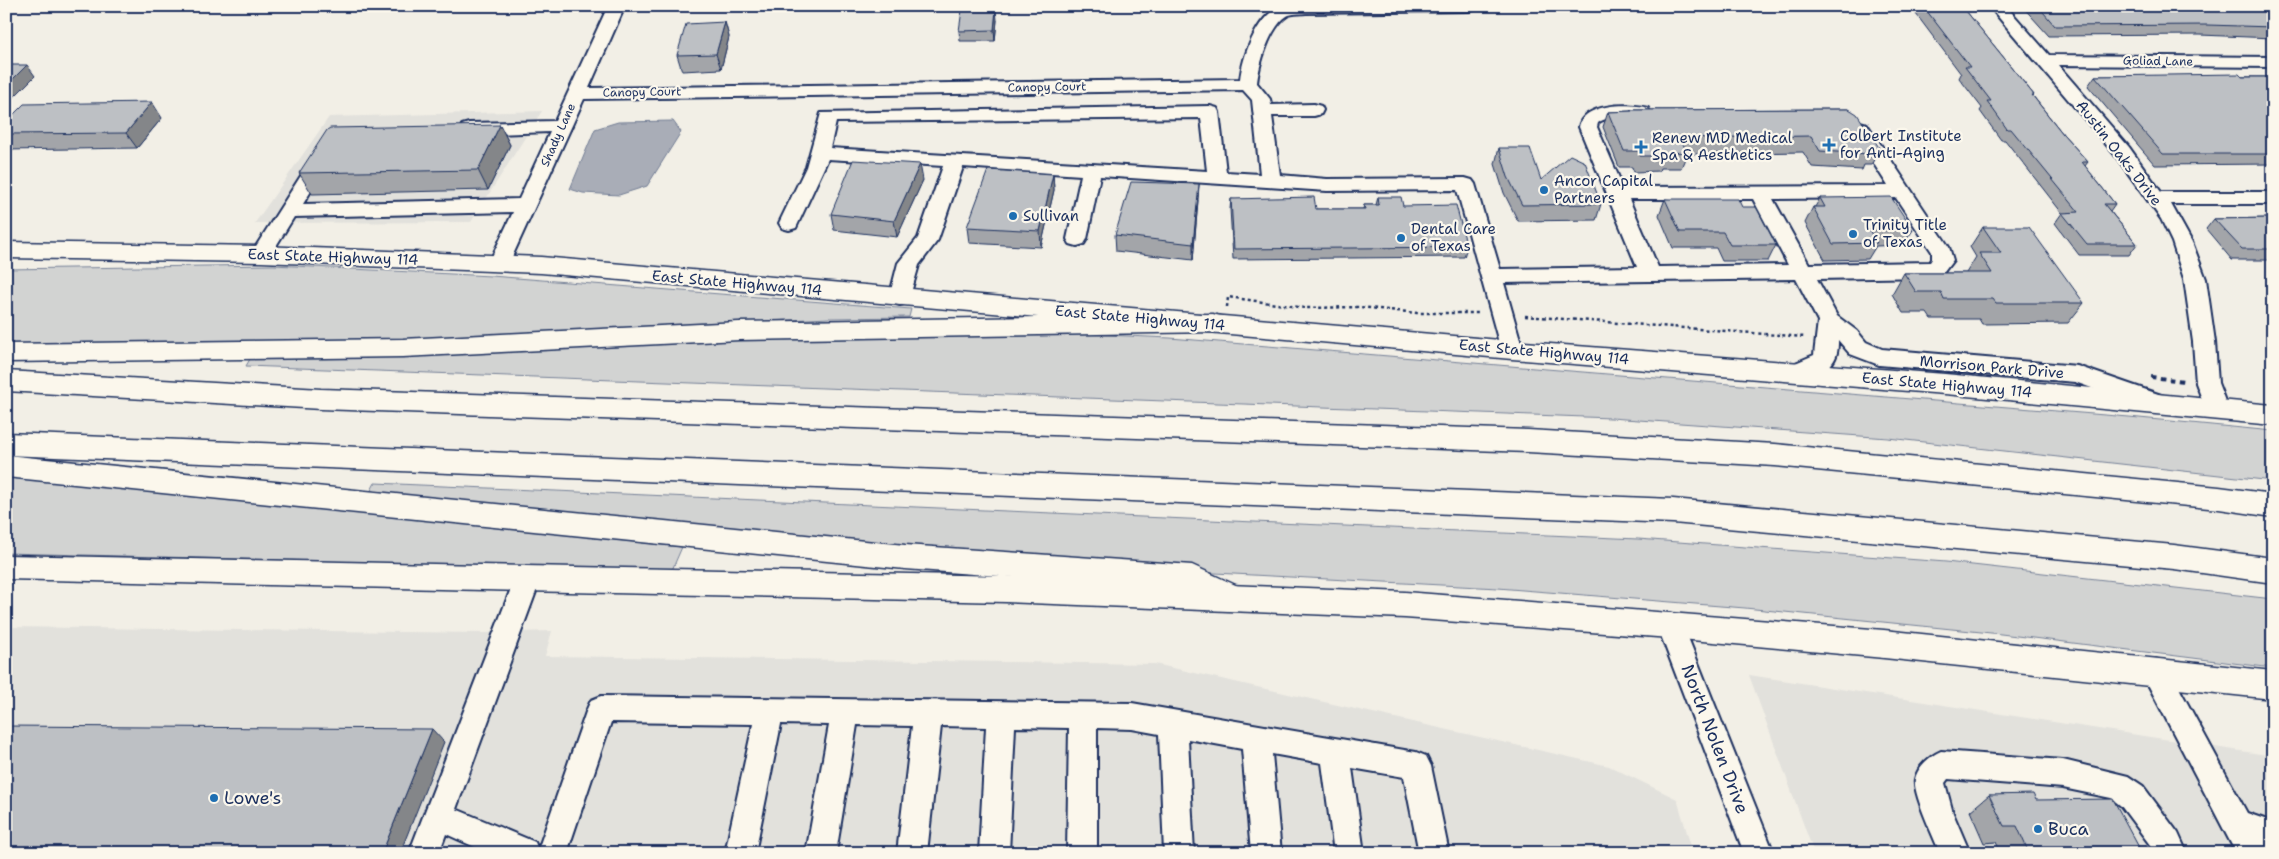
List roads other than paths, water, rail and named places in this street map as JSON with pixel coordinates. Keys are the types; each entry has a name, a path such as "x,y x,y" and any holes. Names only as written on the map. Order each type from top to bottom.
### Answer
{"main road":[{"name":"East State Highway 114","path":"6,250 261,254 541,265 900,298 1512,350 1945,384 2273,415"},
{"path":"6,353 403,348 740,331 1219,324"},
{"path":"6,381 321,398 1617,446 1775,455 2219,498 2273,506"},
{"path":"6,444 1163,489 1673,512 2164,556 2273,571"},
{"path":"6,466 268,491 905,557 1192,578 1231,597"},
{"path":"6,567 1015,589 1405,605 1670,625 2156,671 2273,685"}],"street":[{"name":"Shady Lane","path":"500,263 617,6"},
{"path":"1271,181 1261,99 1248,84 1248,74 1270,21 1282,12 1306,8 1468,6"},
{"name":"Austin Oaks Drive","path":"1997,6 2122,150 2170,218 2182,242 2195,279 2204,342 2207,383 2216,409"},
{"name":"Goliad Lane","path":"2043,60 2273,62"},
{"name":"Canopy Court","path":"577,94 1248,84"},
{"path":"1263,111 1314,110"},
{"path":"789,223 816,166 828,117 1210,112 1217,177"},
{"path":"1650,273 1588,127 1589,121 1598,114 1664,112"},
{"path":"1492,276 1927,270 1936,267 1943,260 1942,252 1857,124 1846,115"},
{"path":"453,129 562,126"},
{"path":"261,254 330,145 336,141"},
{"path":"819,152 1327,185 1465,184 1512,350"},
{"path":"900,298 909,263 928,240 956,161"},
{"path":"1077,239 1092,170"},
{"path":"1616,193 1902,192"},
{"name":"Morrison Park Drive","path":"1760,193 1802,272 1828,330 1849,337 1858,348 1879,357 2077,374 2162,404"},
{"path":"2156,198 2273,198"},
{"path":"288,211 526,205"},
{"path":"1794,373 1816,365 1823,360 1827,353 1828,330"},
{"path":"424,853 528,578"},
{"name":"North Nolen Drive","path":"1670,625 1759,853"},
{"path":"2156,671 2252,853"},
{"path":"552,853 601,709 1132,716 1173,723 1416,766 1434,853"},
{"path":"740,853 770,711"},
{"path":"821,853 845,712"},
{"path":"912,853 928,714"},
{"path":"994,853 1001,714"},
{"path":"1082,853 1083,716"},
{"path":"1173,723 1179,853"},
{"path":"1256,738 1266,853"},
{"path":"1335,752 1349,853"},
{"path":"1955,853 1938,813 1929,780 1941,765 2064,774 2118,786 2132,796 2167,843 2172,853"},
{"path":"438,816 524,853"},
{"path":"2236,823 2273,837"}],"place":[{"name":"Colbert Institute for Anti-Aging","path":"1829,145"},
{"name":"Renew MD Medical Spa & Aesthetics","path":"1641,147"},
{"name":"Ancor Capital Partners","path":"1544,190"},
{"name":"Sullivan","path":"1013,216"},
{"name":"Trinity Title of Texas","path":"1853,234"},
{"name":"Dental Care of Texas","path":"1401,238"},
{"name":"Lowe's","path":"214,798"},
{"name":"Buca","path":"2038,829"}]}
